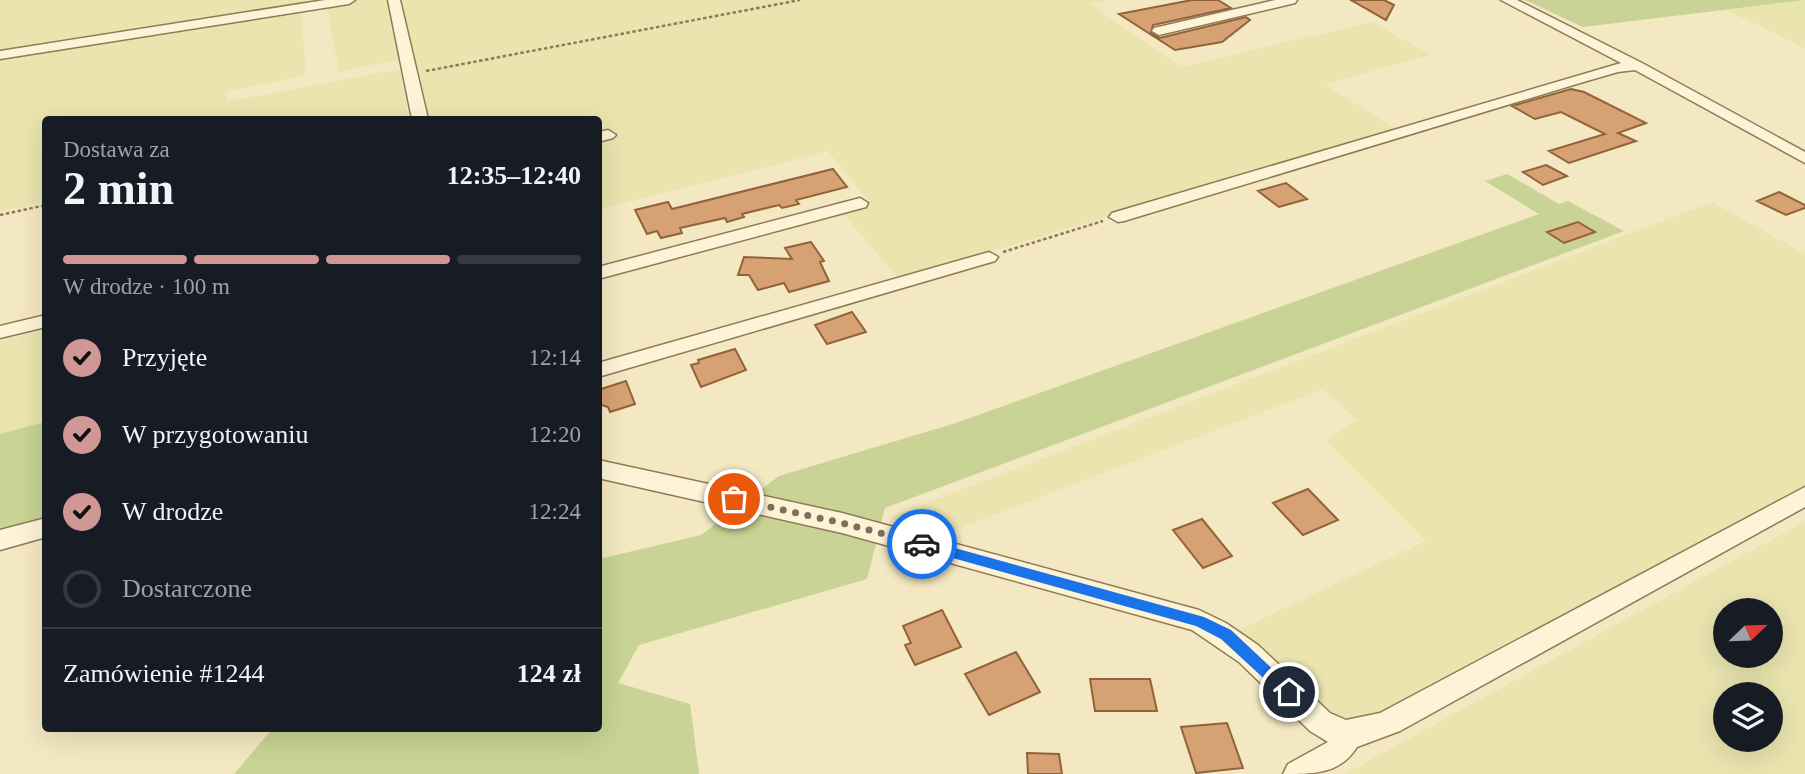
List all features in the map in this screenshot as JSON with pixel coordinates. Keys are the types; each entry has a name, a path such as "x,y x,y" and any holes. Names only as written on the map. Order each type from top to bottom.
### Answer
{"street":[{"path":"0,55 349,0"},
{"path":"394,0 419,116"},
{"path":"1159,31 1291,0"},
{"path":"1507,0 1637,66 1805,158"},
{"path":"1118,216 1585,77 1637,66"},
{"path":"602,272 860,203"},
{"path":"602,369 989,257"},
{"path":"0,332 42,322"},
{"path":"602,470 842,523 1199,621 1226,635 1248,652 1320,722 1331,730 1348,735 1390,722 1805,496"},
{"path":"0,540 42,528"},
{"path":"1298,774 1339,751 1348,735"}],"path":[{"path":"411,74 800,0"},
{"path":"0,215 42,206"},
{"path":"989,257 1118,216"}],"shaded area":[{"path":"0,0 1111,0 1090,4 1181,67 1372,22 1431,55 1324,84 1401,132 898,278 843,213 871,204 828,151 602,208 602,116 424,116 411,57 339,72 327,7 301,11 306,75 226,92 226,102 400,69 408,116 42,116 42,203 0,212"},
{"path":"1805,0 1805,48 1726,10"},
{"path":"1712,202 1805,254 1805,490 1363,725 1316,706 1234,632 1426,541 1326,441 1357,420 1323,389 934,538 890,517"},
{"path":"42,331 42,423 0,434 0,341"},
{"path":"1805,522 1805,774 1345,774 1721,567"}],"green space":[{"path":"1525,0 1805,0 1583,27"},
{"path":"1507,174 1559,204 1568,201 1624,231 885,508 867,579 639,645 618,683 690,704 699,774 234,774 270,732 602,732 602,558 701,535 779,476 956,423 1539,214 1485,181"},
{"path":"42,423 42,525 0,537 0,434"}],"building":[{"path":"1192,0 1218,0 1231,8 1153,25 1151,33 1160,38 1246,17 1250,20 1222,42 1175,50 1119,14"},
{"path":"1351,0 1384,0 1394,5 1386,20"},
{"path":"1571,89 1584,92 1646,123 1618,133 1636,141 1569,163 1549,151 1605,134 1561,112 1535,119 1512,106"},
{"path":"1546,165 1567,176 1543,185 1523,172"},
{"path":"833,169 847,187 796,200 799,204 782,208 779,205 742,214 744,217 727,222 725,218 680,228 682,233 661,238 657,231 647,234 635,210 668,202 672,209"},
{"path":"1286,183 1307,199 1279,207 1258,191"},
{"path":"1779,192 1805,205 1805,208 1786,215 1757,201"},
{"path":"1578,222 1595,232 1564,243 1547,232"},
{"path":"811,242 824,261 820,262 829,281 789,292 784,283 758,290 749,275 738,275 744,257 792,259 785,248"},
{"path":"852,312 866,332 827,344 815,325"},
{"path":"735,349 746,370 701,387 691,365 699,363 698,360"},
{"path":"626,381 635,404 610,412 608,407 602,405 602,389"},
{"path":"1308,489 1338,520 1303,535 1273,503"},
{"path":"1202,519 1232,556 1203,568 1173,530"},
{"path":"942,610 961,647 915,665 905,645 911,643 903,626"},
{"path":"1016,652 1040,692 989,715 965,674"},
{"path":"1090,679 1150,679 1157,711 1095,711"},
{"path":"1227,723 1243,768 1196,773 1181,727"},
{"path":"1027,753 1059,754 1062,774 1028,774"}],"way so far":[{"path":"734,499 922,544"}],"route":[{"path":"922,544 1199,621 1226,635 1248,652 1289,692"}]}
